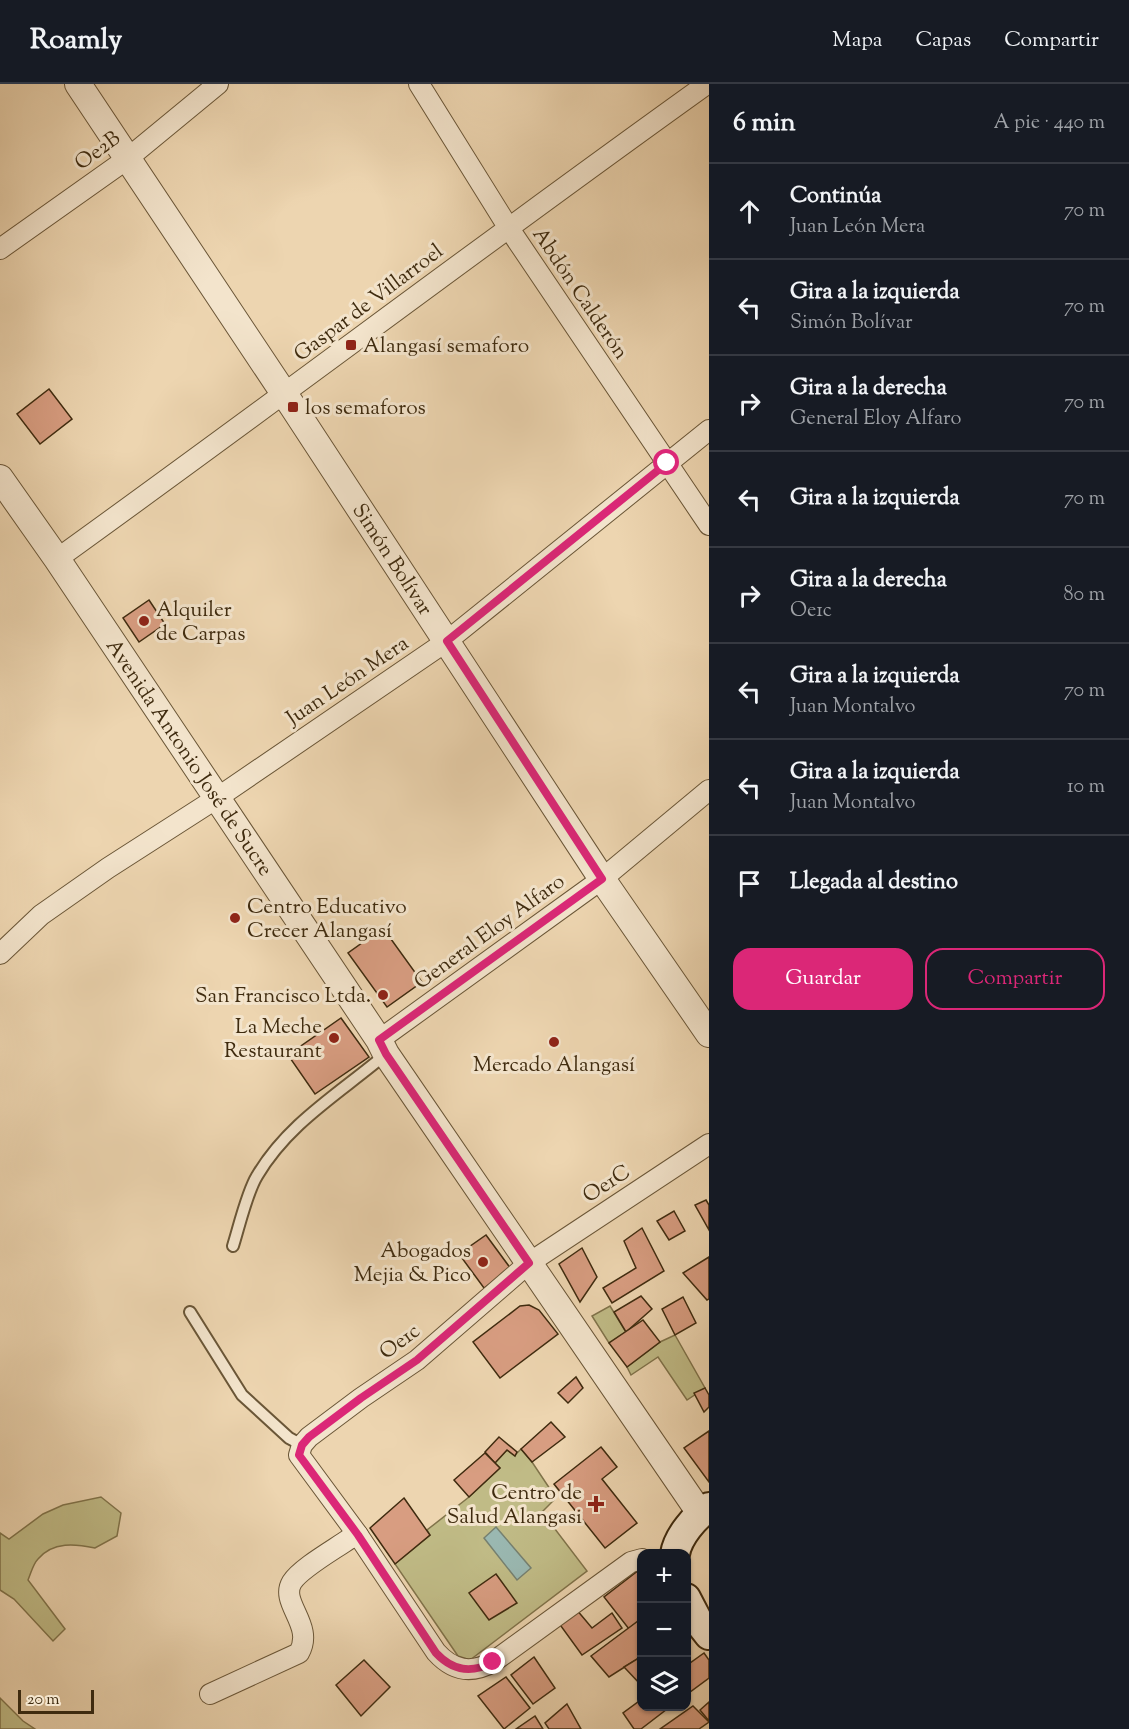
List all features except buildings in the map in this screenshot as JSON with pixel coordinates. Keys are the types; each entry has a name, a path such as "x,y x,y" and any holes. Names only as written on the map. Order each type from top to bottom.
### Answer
{"main road":[{"path":"677,1549 681,1540 705,1510"},
{"path":"689,1603 698,1621 709,1635"}],"street":[{"name":"Simón Bolívar","path":"78,84 285,394 602,879 709,1034"},
{"name":"Oe2B","path":"0,249 126,159 218,84"},
{"name":"Abdón Calderón","path":"419,84 508,227 709,525"},
{"name":"Gaspar de Villarroel","path":"57,559 285,394 508,227 707,84"},
{"name":"Juan León Mera","path":"0,954 41,915 108,868 217,798 447,641 709,430"},
{"name":"Avenida Antonio José de Sucre","path":"0,478 57,559 529,1263 705,1510"},
{"name":"General Eloy Alfaro","path":"383,1047 602,879 709,790"},
{"name":"Oe1C","path":"529,1263 709,1144"},
{"name":"Oe1c","path":"300,1450 309,1437 417,1360 529,1263"},
{"path":"300,1450 436,1653 446,1662 467,1670 483,1667 493,1662 637,1560"},
{"path":"210,1694 299,1653 305,1643 303,1631 289,1598 291,1583 299,1574 358,1535"}],"lane":[{"path":"233,1246 256,1178 285,1138 383,1047"},
{"path":"190,1312 242,1395 300,1450"}],"shaded area":[{"path":"610,1306 626,1332 609,1343 592,1316"},
{"path":"675,1335 705,1388 687,1400 658,1357 631,1375 627,1367 660,1342"},
{"path":"521,1449 556,1498 542,1512 587,1571 470,1660 458,1656 395,1564 430,1535 427,1530 469,1497 500,1468 495,1463 507,1450 515,1455"},
{"path":"101,1497 121,1513 117,1536 95,1548 65,1545 51,1549 36,1561 28,1580 65,1629 53,1641 14,1599 0,1590 0,1533 9,1539 43,1514 63,1505"},
{"path":"0,1698 23,1721 35,1729 0,1729"}],"water":[{"path":"496,1527 531,1568 517,1580 484,1538"}],"place":[{"name":"Alangasí semaforo","path":"351,345"},
{"name":"los semaforos","path":"293,407"},
{"name":"Alquiler de Carpas","path":"144,621"},
{"name":"Centro Educativo Crecer Alangasí","path":"235,918"},
{"name":"San Francisco Ltda.","path":"383,995"},
{"name":"La Meche Restaurant","path":"334,1038"},
{"name":"Mercado Alangasí","path":"554,1042"},
{"name":"Abogados Mejia & Pico","path":"483,1262"},
{"name":"Centro de Salud Alangasi","path":"596,1504"}],"route":[{"path":"493,1662 483,1667 460,1669 446,1662 436,1653 358,1535 299,1455 302,1445 309,1437 417,1360 529,1263 386,1054 379,1040 602,879 447,641 667,463"}]}
